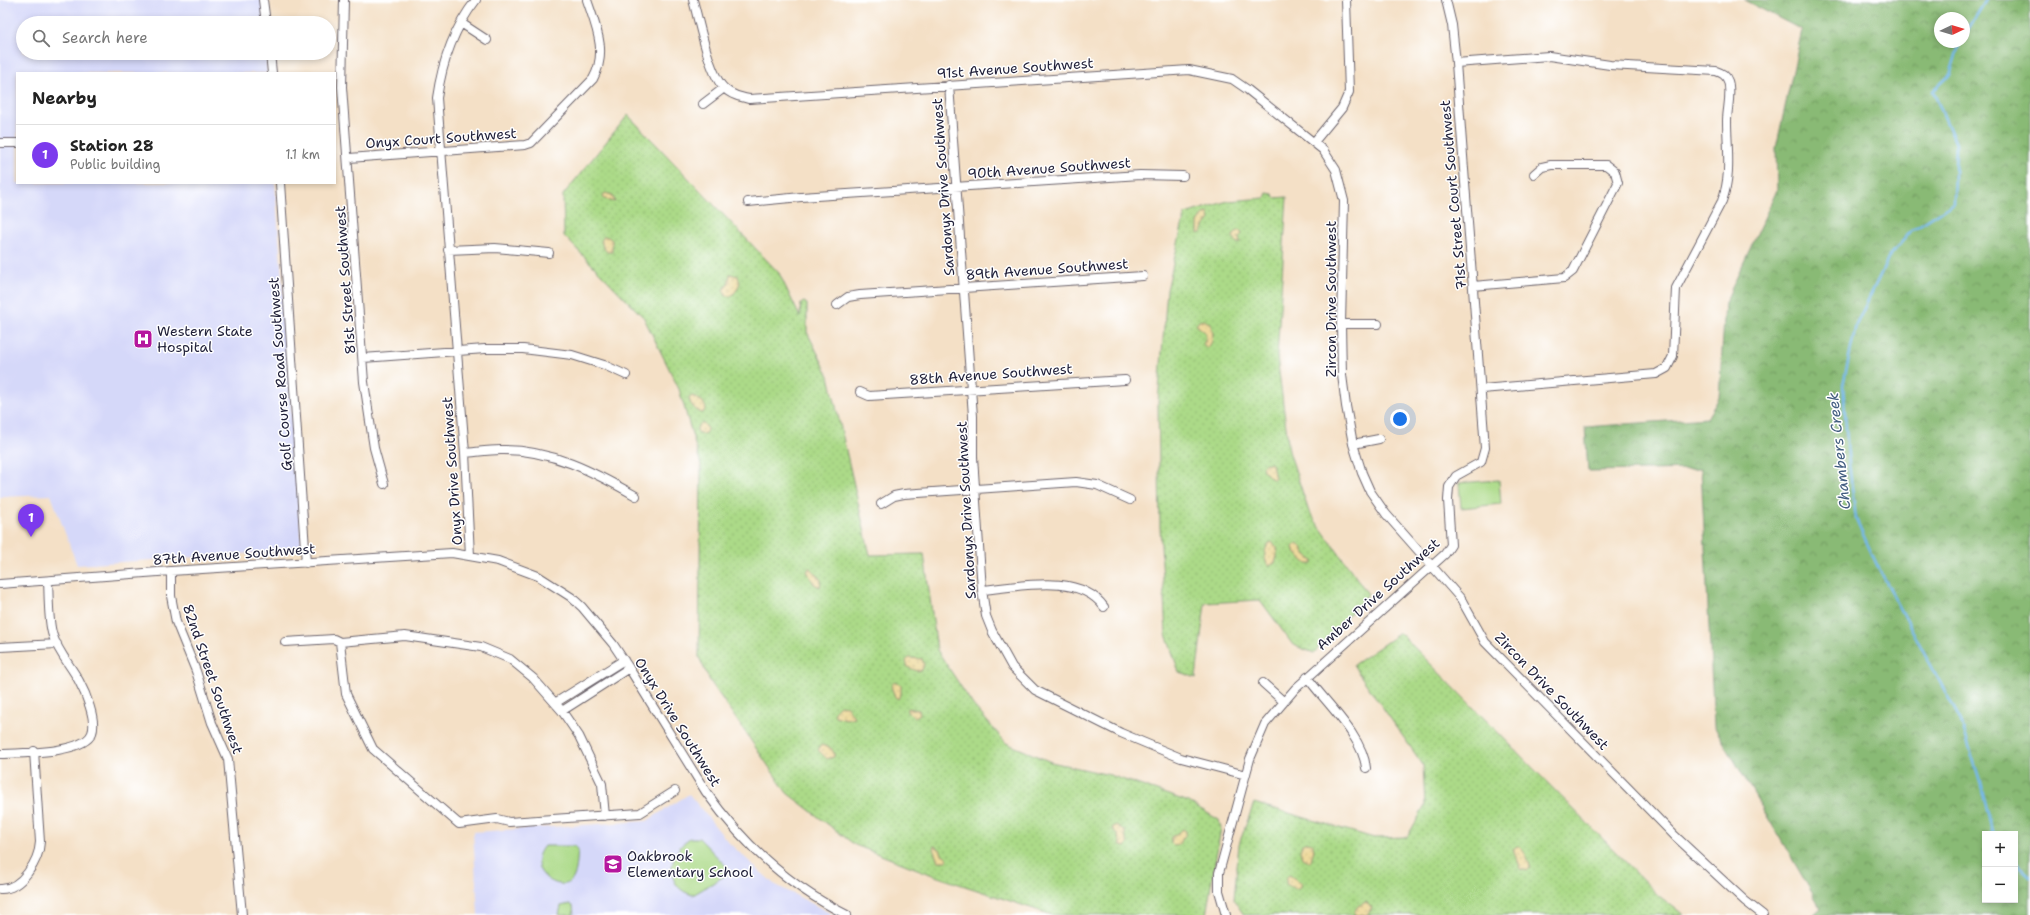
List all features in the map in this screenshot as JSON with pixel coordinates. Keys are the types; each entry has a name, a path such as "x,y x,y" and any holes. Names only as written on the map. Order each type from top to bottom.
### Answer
{"street":[{"path":"262,0 265,16"},
{"name":"81st Street Southwest","path":"344,0 342,87 349,158 363,358 369,421 384,484"},
{"name":"Onyx Drive Southwest","path":"476,0 461,23 451,44 439,82 437,109 465,453 470,556 512,566 538,576 556,587 582,607 613,644 624,660 706,792 724,816 752,847 776,869 825,904 847,915"},
{"name":"Onyx Court Southwest","path":"349,158 525,145 537,139 593,79 599,67 601,46 587,0"},
{"path":"693,0 714,73 724,88 703,104"},
{"path":"1314,142 1342,108 1349,92 1346,0"},
{"name":"71st Street Court Southwest","path":"1446,0 1452,25 1456,63 1466,212 1474,286 1482,389"},
{"path":"461,23 488,40"},
{"path":"1456,63 1549,56 1610,65 1706,70 1722,74 1728,84 1727,122 1729,163 1726,187 1722,200 1676,288 1673,356 1667,368 1656,374 1482,389"},
{"path":"271,60 272,72"},
{"name":"91st Avenue Southwest","path":"724,88 740,98 749,99 1180,70 1198,71 1232,79 1314,142"},
{"name":"Sardonyx Drive Southwest","path":"949,86 971,388 975,490 982,590 986,616 1001,649 1019,675 1035,690 1164,752 1246,775"},
{"name":"Zircon Drive Southwest","path":"1314,142 1323,150 1333,164 1342,188 1344,201 1341,324 1342,375 1353,444 1362,473 1370,491 1386,514 1461,599 1485,642 1675,836 1745,901 1763,915"},
{"path":"0,143 16,143"},
{"path":"1474,286 1550,280 1568,276 1573,271 1617,188 1618,178 1615,172 1606,165 1551,165 1542,167 1534,174"},
{"name":"90th Avenue Southwest","path":"748,202 1140,175 1183,176"},
{"name":"Golf Course Road Southwest","path":"280,184 306,563"},
{"path":"448,250 502,248 549,253"},
{"name":"89th Avenue Southwest","path":"837,305 848,297 860,294 1142,276"},
{"path":"1341,324 1378,324"},
{"path":"363,358 509,348 558,352 589,360 626,375"},
{"name":"88th Avenue Southwest","path":"860,392 869,396 971,388 1125,380"},
{"name":"Amber Drive Southwest","path":"1226,915 1219,891 1219,873 1250,759 1265,724 1283,701 1307,677 1432,566 1445,554 1451,545 1448,500 1449,487 1456,476 1478,465 1485,454 1482,389"},
{"path":"1353,444 1379,439"},
{"path":"465,453 501,450 524,451 547,455 561,459 597,475 636,496"},
{"path":"881,504 894,496 904,494 1076,482 1097,485 1130,500"},
{"name":"87th Avenue Southwest","path":"0,584 171,571 452,553 470,556"},
{"name":"82nd Street Southwest","path":"171,571 171,596 176,622 192,658 212,723 228,759 242,915"},
{"path":"0,754 34,752 74,746 87,740 92,732 91,713 83,689 57,644 52,632 48,581"},
{"path":"982,590 1070,585 1092,594 1104,606"},
{"path":"285,642 334,639 340,642 405,636 481,647 510,658 533,678 562,711 579,736 595,766 602,784 605,816"},
{"path":"340,642 346,694 373,748 459,824 497,819 509,822 640,813 675,791"},
{"path":"0,647 57,644"},
{"path":"555,703 624,660"},
{"path":"562,711 629,668"},
{"path":"1307,677 1352,734 1365,762 1366,768"},
{"path":"1263,683 1283,701"},
{"path":"0,889 10,889 20,882 39,852 40,838 34,752"}],"shaded area":[{"name":"Western State Hospital","path":"0,0 262,0 263,16 16,16 16,60 266,60 267,72 16,72 16,184 275,184 302,550 77,565 51,495 0,497"},
{"name":"Oakbrook Elementary School","path":"689,794 729,843 774,884 834,915 478,915 473,832 647,821"}],"green space":[{"path":"1744,0 2030,0 2030,915 1813,915 1821,908 1714,726 1701,469 1588,471 1585,427 1707,418 1719,398 1725,303 1777,190 1776,148 1802,30"},
{"path":"628,115 779,273 800,317 801,303 804,302 807,304 807,332 829,376 870,555 924,554 937,650 973,705 1006,743 1051,762 1110,775 1189,802 1219,820 1221,828 1206,915 1052,915 938,877 855,845 787,793 710,681 699,657 701,465 679,389 644,318 564,236 563,195"},
{"path":"1267,193 1273,194 1275,198 1287,197 1277,356 1289,451 1309,512 1368,594 1314,653 1293,645 1260,600 1205,603 1196,678 1179,672 1166,634 1160,527 1158,402 1167,290 1185,214 1228,201 1265,198"},
{"path":"1499,480 1501,504 1461,508 1459,483"},
{"path":"1400,633 1659,896 1684,915 1244,915 1234,900 1239,844 1254,803 1374,838 1407,837 1425,806 1423,765 1353,665"},
{"path":"690,838 699,838 727,867 726,875 693,895 683,891 677,885 673,878 672,869 673,860 677,852"},
{"path":"544,846 575,846 578,850 574,877 567,884 553,882 546,878 541,871 538,864 539,855"},
{"path":"570,904 573,906 574,915 559,915 561,906"}],"sand":[{"path":"605,193 612,195 615,202 604,199 603,196"},
{"path":"1208,213 1210,219 1202,232 1198,234 1198,223 1204,214"},
{"path":"1239,230 1242,234 1239,237 1240,243 1237,243 1233,237"},
{"path":"604,236 612,240 612,252 607,252 603,247 601,241"},
{"path":"730,274 738,276 740,283 736,291 731,296 726,296 723,290 728,284"},
{"path":"1204,320 1209,323 1213,332 1211,343 1207,348 1203,345 1206,337 1205,332 1196,325 1199,321"},
{"path":"693,396 703,402 706,408 703,413 695,409 689,400 689,397"},
{"path":"700,424 704,424 706,425 706,433 700,434 697,431 697,427"},
{"path":"1266,463 1272,464 1275,479 1272,479 1263,470 1262,466"},
{"path":"1272,542 1277,547 1277,556 1275,563 1269,566 1265,558 1265,552 1268,544"},
{"path":"1297,543 1302,546 1304,553 1313,561 1312,564 1307,564 1295,553 1293,547"},
{"path":"810,567 821,580 820,587 814,584 807,571"},
{"path":"909,658 922,659 924,665 922,670 917,671 908,667 906,661"},
{"path":"894,682 901,685 901,694 898,699 895,697 891,686"},
{"path":"840,705 847,706 854,717 846,719 835,716 834,711"},
{"path":"907,708 919,710 920,714 915,717 907,712"},
{"path":"821,745 831,748 834,753 834,757 827,759 818,750"},
{"path":"1116,825 1125,831 1128,844 1125,847 1121,846 1117,834 1112,828"},
{"path":"1183,829 1186,831 1186,834 1178,845 1174,846 1171,843 1172,837"},
{"path":"1308,842 1312,843 1314,850 1310,862 1302,858 1300,851 1302,844"},
{"path":"934,846 940,849 942,854 947,857 947,861 938,861 933,849"},
{"path":"1517,846 1522,849 1528,859 1530,868 1527,871 1521,869 1513,849"},
{"path":"1289,875 1302,883 1300,887 1295,889 1286,884 1286,878"},
{"path":"1366,902 1372,907 1367,915 1355,915 1354,912 1358,906"}],"waterway":[{"name":"Chambers Creek","path":"1970,26 1986,0"},
{"name":"Chambers Creek","path":"1958,48 1950,75 1933,91 1956,144 1954,203 1912,230 1889,257 1856,325 1843,385 1848,456 1856,519 1877,565 1961,721 1980,781 1992,831"},
{"name":"Chambers Creek","path":"2018,865 2030,876"}],"place":[{"name":"Western State Hospital","path":"143,339"},
{"name":"Station 28","path":"31,537"},
{"name":"Oakbrook Elementary School","path":"613,864"}]}
